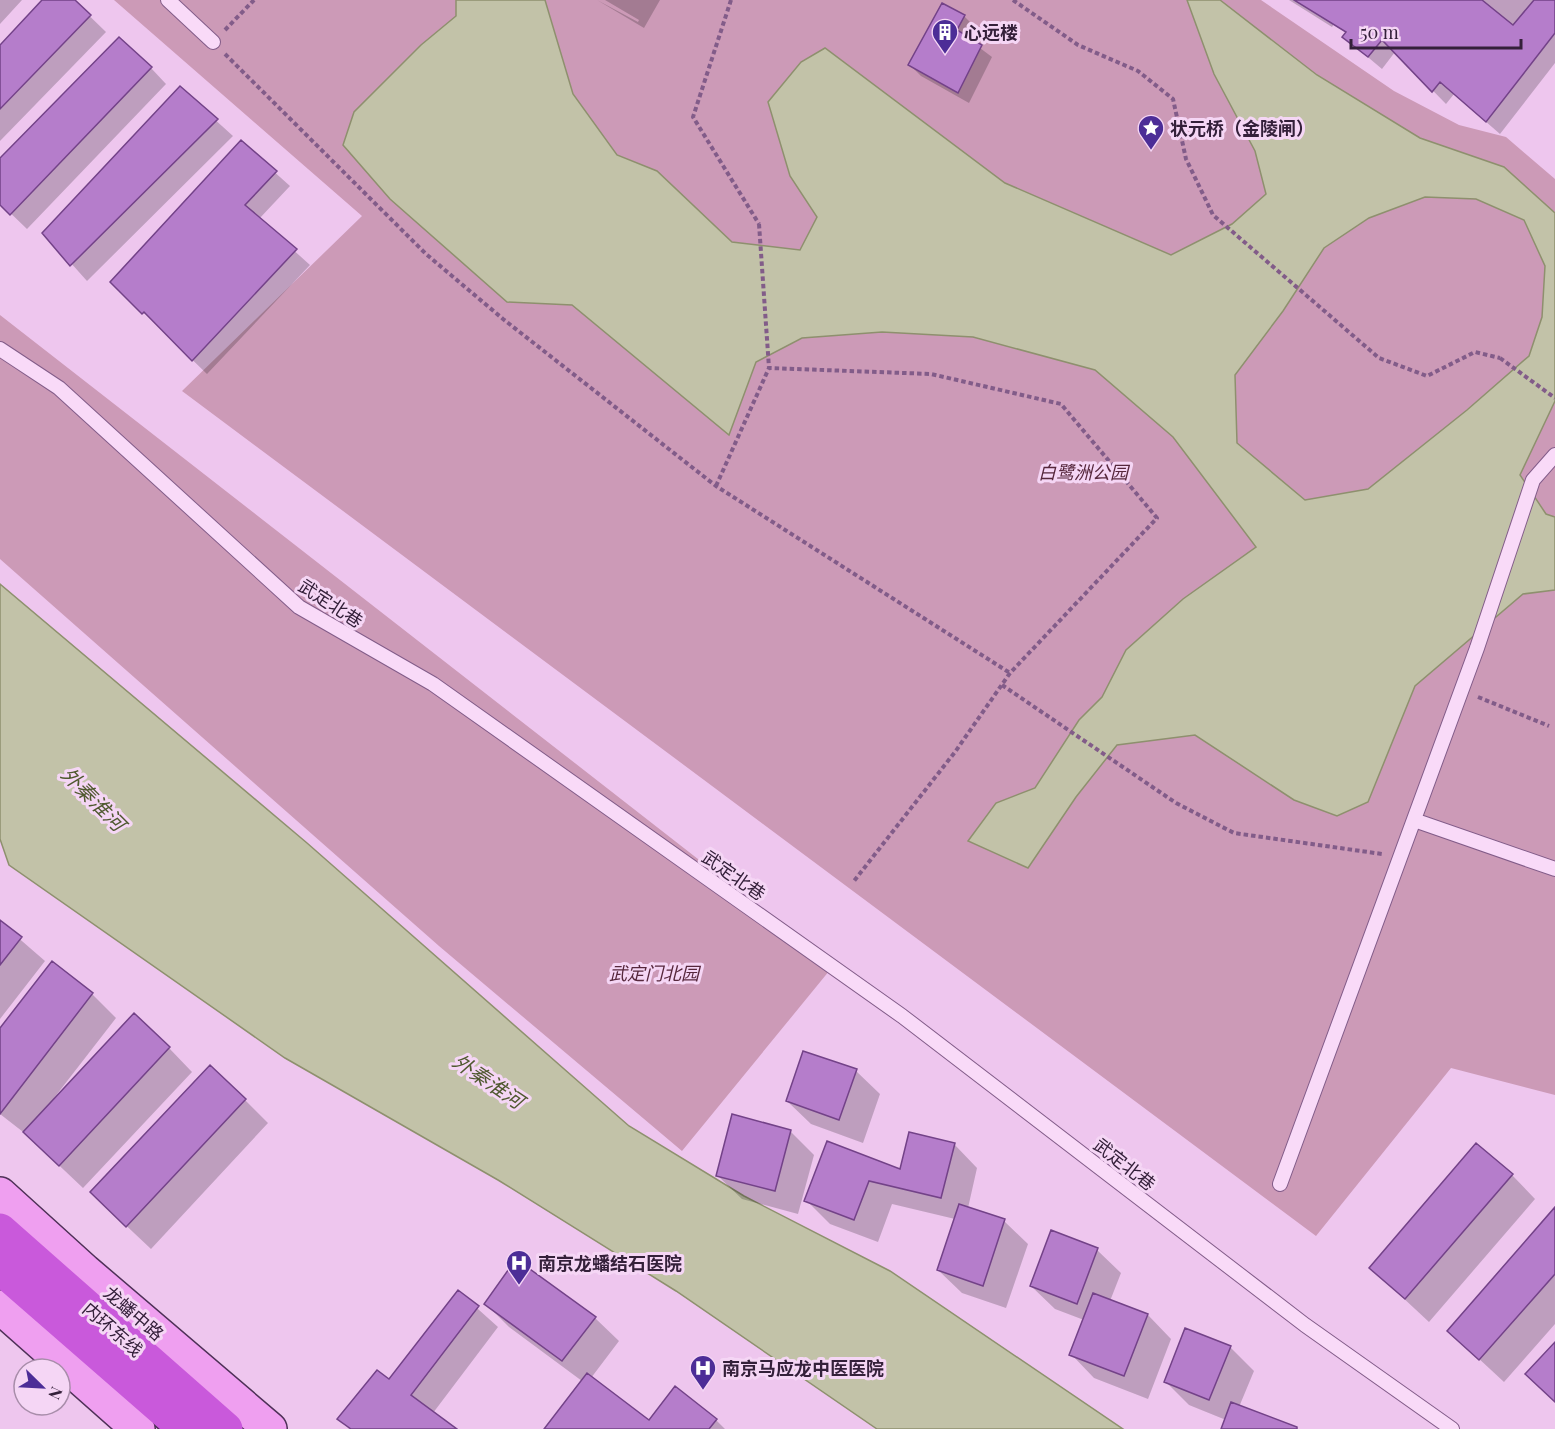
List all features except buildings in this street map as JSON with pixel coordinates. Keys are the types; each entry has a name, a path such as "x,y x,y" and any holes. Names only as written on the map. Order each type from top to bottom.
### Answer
{"highway":[{"name":"内环东线","path":"0,1230 226,1429"},
{"name":"内环东线","path":"0,1268 185,1429"}],"main road":[{"name":"龙蟠中路","path":"0,1194 270,1429"},
{"path":"0,1307 138,1429"}],"lane":[{"path":"168,0 213,42"},
{"name":"武定北巷","path":"0,349 59,388 299,607 433,684 902,1016 1305,1324 1452,1429"},
{"path":"1280,1184 1477,648 1533,480 1555,455"},
{"path":"1414,820 1555,870"}],"path":[{"path":"254,0 213,42 426,254 503,319 716,486 1010,673"},
{"path":"716,486 769,368 759,224 693,117 731,0"},
{"path":"1013,0 1078,45 1138,71 1173,99 1186,159 1213,215 1379,358 1427,376 1475,352 1500,358 1555,398"},
{"path":"769,368 931,374 1061,404 1156,518 1010,673 955,752 854,881"},
{"path":"1002,685 1178,804 1234,833 1401,857"},
{"path":"1461,691 1549,726"}],"green space":[{"name":"白鹭洲公园","path":"114,0 1261,0 1394,91 1459,125 1506,137 1555,179 1555,1095 1451,1068 1316,1236 182,391 362,216"},
{"name":"武定门北园","path":"0,315 834,965 682,1151 439,946 0,559"}],"water":[{"path":"456,0 545,0 573,94 617,155 657,171 732,242 800,250 817,217 790,176 768,102 801,62 825,48 1005,183 1171,255 1232,224 1266,194 1255,151 1214,74 1187,0 1220,0 1317,75 1420,138 1504,167 1555,213 1555,401 1520,475 1546,514 1555,517 1555,590 1523,594 1415,686 1368,802 1337,816 1294,800 1195,735 1117,745 1076,797 1028,868 968,841 996,803 1035,788 1079,720 1102,697 1126,650 1183,599 1256,547 1173,437 1095,370 973,337 882,332 802,338 756,362 729,435 572,305 507,302 390,199 343,145 354,112 421,45 456,16","holes":["1425,197 1476,199 1524,220 1545,266 1542,317 1529,356 1467,410 1368,489 1305,500 1237,443 1235,375 1283,311 1324,248 1369,218"]},
{"name":"外秦淮河","path":"0,584 307,843 629,1126 744,1196 890,1271 1123,1429 877,1429 676,1291 498,1180 285,1058 9,865 0,839"}],"place":[{"name":"心远楼","path":"945,55"},
{"name":"状元桥（金陵闸）","path":"1151,151"},
{"name":"南京龙蟠结石医院","path":"519,1286"},
{"name":"南京马应龙中医医院","path":"703,1391"}]}
